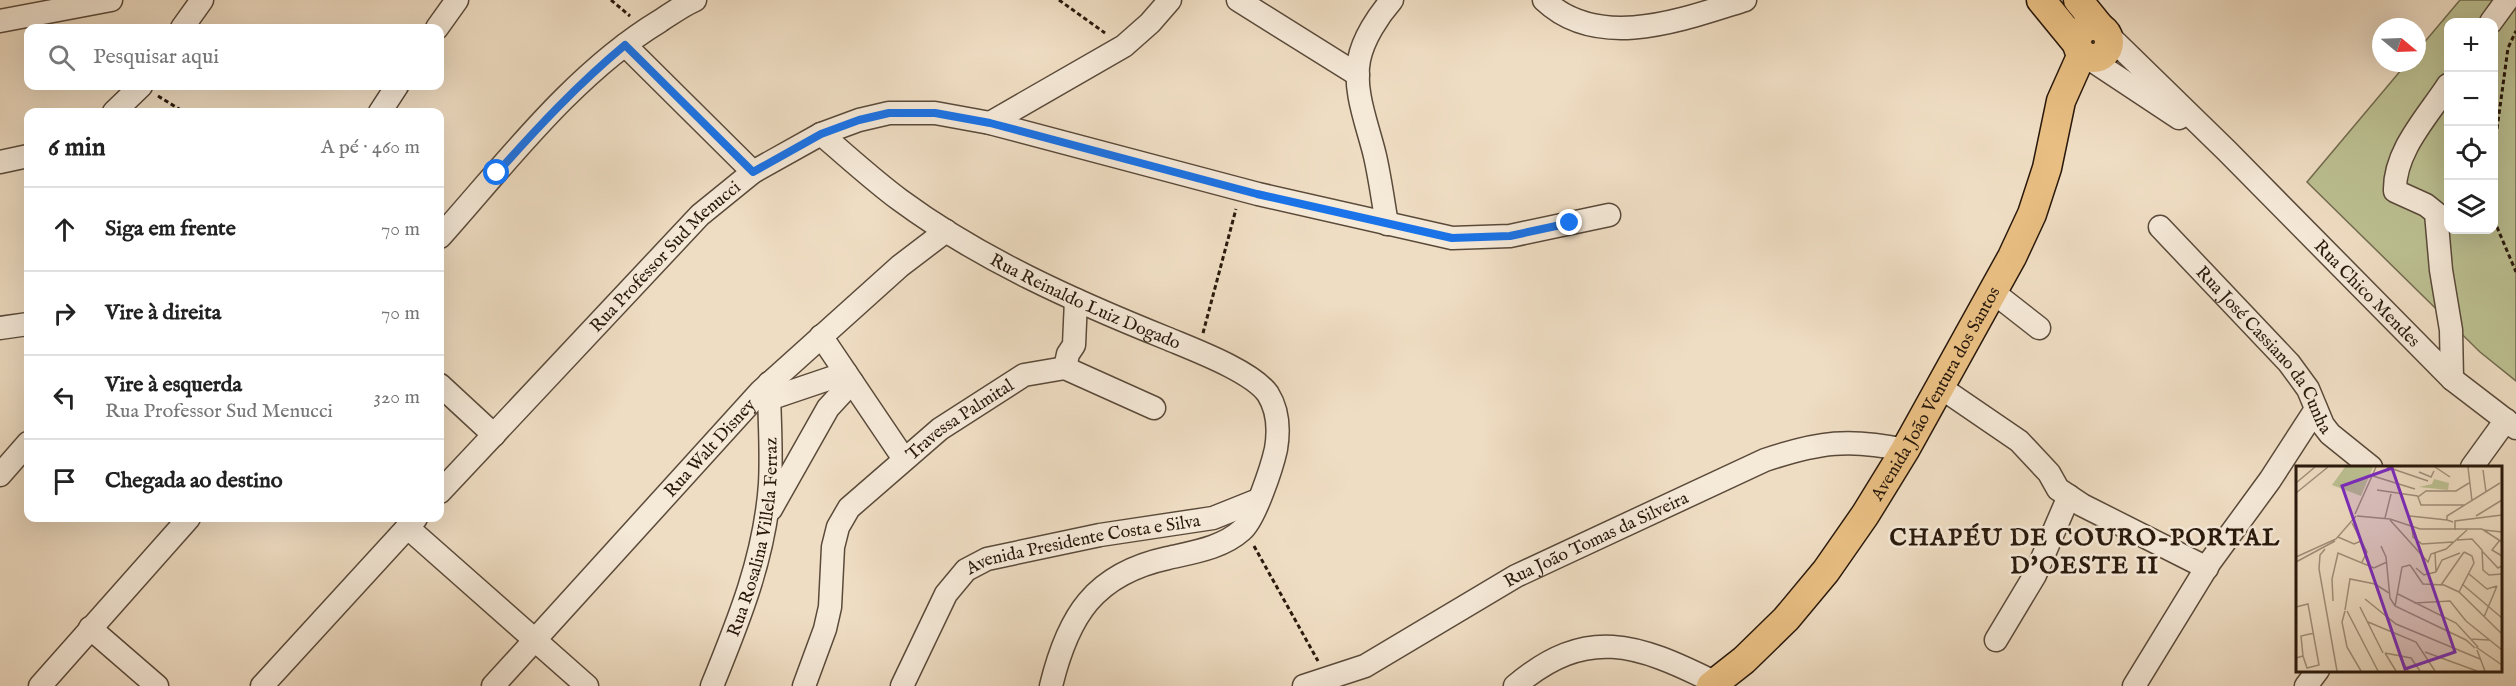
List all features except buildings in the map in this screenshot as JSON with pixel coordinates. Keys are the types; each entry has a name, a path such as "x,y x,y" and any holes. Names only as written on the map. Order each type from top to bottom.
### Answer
{"main road":[{"path":"2041,0 2083,52"},
{"path":"2079,0 2104,31"},
{"path":"2083,52 2079,33 2088,26 2104,31"},
{"name":"Avenida João Ventura dos Santos","path":"1713,684 1744,660 1786,619 1826,571 1865,515 1905,450 1993,292 2032,214 2047,168 2061,101 2083,52"}],"street":[{"path":"0,21 111,0"},
{"path":"185,24 202,0"},
{"path":"440,24 457,0"},
{"path":"444,232 539,125 594,72 645,30 695,0"},
{"path":"990,123 1124,46 1150,23 1170,0"},
{"path":"1238,0 1358,75"},
{"path":"1387,224 1375,159 1360,98 1358,75 1359,59 1368,37 1392,0"},
{"path":"1545,0 1571,18 1601,26 1627,27 1654,26 1745,0"},
{"path":"2494,18 2507,0"},
{"name":"Rua Chico Mendes","path":"2104,31 2227,151 2452,379 2511,424"},
{"path":"625,45 753,172"},
{"name":"Rua Chico Mendes","path":"2083,52 2227,151"},
{"path":"118,108 137,90"},
{"path":"383,108 394,90"},
{"path":"2444,91 2400,161 2395,178 2395,190 2426,204 2436,213 2441,270 2451,330 2452,379"},
{"name":"Rua Professor Sud Menucci","path":"444,488 700,215 753,172 821,134 859,120 889,113 935,113 990,123 1241,190 1452,238 1510,236 1609,215"},
{"name":"Rua Reinaldo Luiz Dogado","path":"821,134 900,200 946,231 1076,300 1229,366 1267,394 1275,413 1278,435 1272,466 1245,528"},
{"path":"0,162 24,157"},
{"name":"Rua José Cassiano da Cunha","path":"2160,227 2289,363 2308,389 2330,434 2370,466"},
{"name":"Rua Walt Disney","path":"493,686 821,336 900,266 946,231"},
{"path":"1993,292 2039,328"},
{"path":"1076,300 1074,345 1068,354 1065,368 1154,408"},
{"path":"0,328 24,325"},
{"name":"Travessa Palmital","path":"821,336 904,459 940,429 1024,375 1065,368"},
{"path":"769,391 849,377"},
{"path":"766,518 828,408 849,377"},
{"path":"1940,387 2019,441 2049,473 2058,489 2082,505 2207,568"},
{"path":"444,389 494,435"},
{"name":"Rua Rosalina Villela Ferraz","path":"712,686 750,591 766,518 770,482 769,391"},
{"path":"2134,686 2207,568 2270,480 2316,409"},
{"path":"2473,466 2511,424"},
{"name":"Rua João Tomas da Silveira","path":"1304,686 1365,666 1516,576 1697,494 1765,460 1806,447 1840,443 1875,444 1905,450"},
{"path":"0,475 24,448"},
{"path":"804,686 825,629 830,607 833,547 838,527 849,508 904,459"},
{"path":"1996,640 2035,575 2069,496"},
{"name":"Avenida Presidente Costa e Silva","path":"902,686 946,594 966,570 987,559 1100,535 1213,518 1258,500"},
{"path":"40,686 185,522"},
{"path":"262,686 411,522 587,686"},
{"path":"1051,686 1070,626 1090,597 1116,576 1148,562 1216,546 1245,528"},
{"path":"90,628 157,686"},
{"path":"1515,686 1532,671 1561,654 1592,646 1626,648 1669,660 1713,684"},
{"path":"2306,686 2317,671"}],"path":[{"path":"611,0 645,30"},
{"path":"1059,0 1124,46"},
{"path":"2497,126 2508,48 2516,31"},
{"path":"148,90 177,108"},
{"path":"1198,352 1241,190"},
{"path":"2498,231 2516,272"},
{"path":"1245,528 1328,679"}],"green space":[{"path":"2460,0 2516,0 2516,381 2480,352 2307,182 2399,72 2426,72 2426,40 2444,19 2444,234 2498,234 2498,18 2445,18"}],"district":[{"name":"CHAPÉU DE COURO-PORTAL D'OESTE II","path":"2085,551"}],"route":[{"path":"497,173 539,125 625,45 753,172 821,134 859,120 889,113 935,113 990,123 1257,194 1452,238 1510,236 1570,223"}]}
